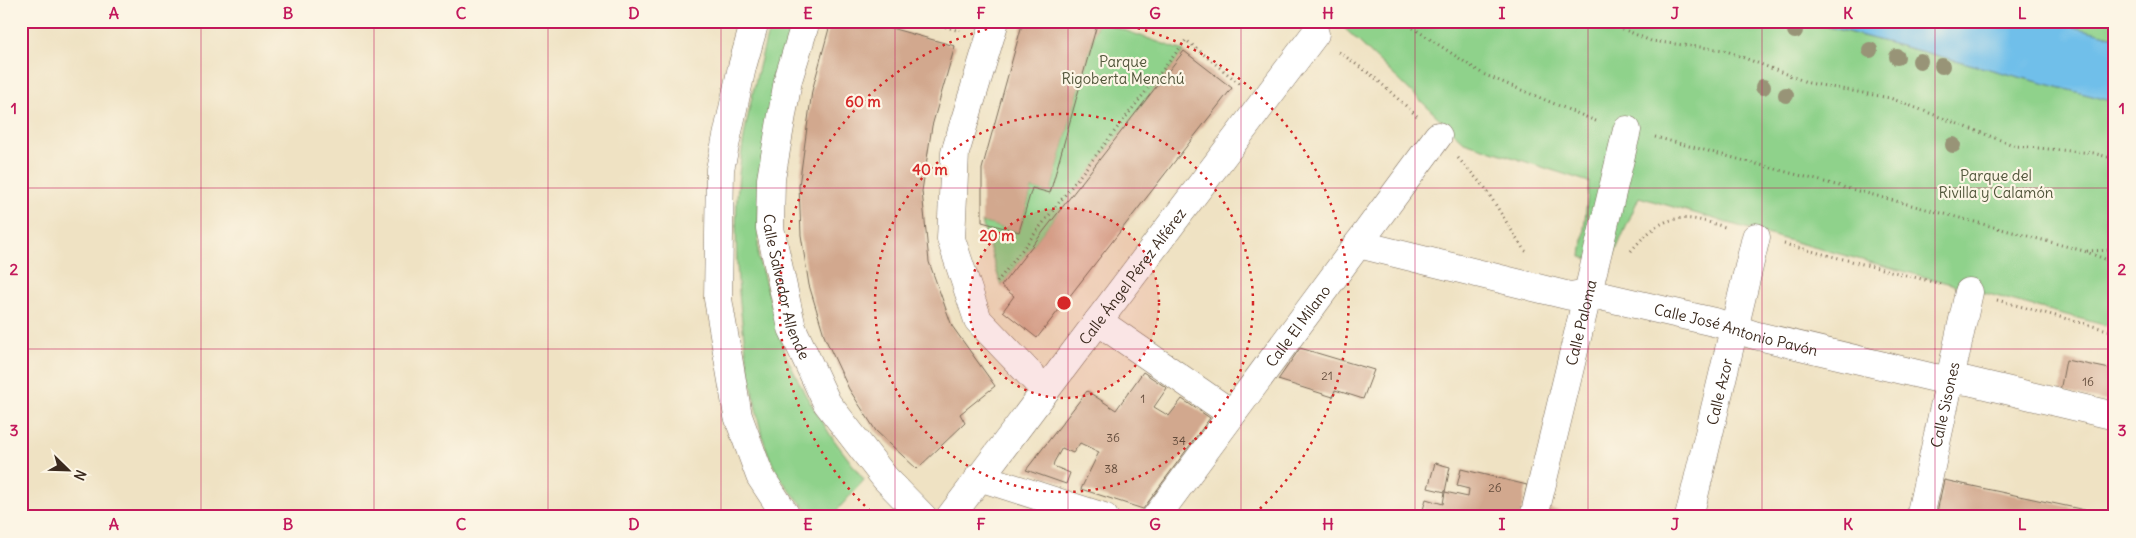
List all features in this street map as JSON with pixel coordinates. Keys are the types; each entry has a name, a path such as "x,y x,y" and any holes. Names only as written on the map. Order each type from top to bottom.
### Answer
{"street":[{"path":"755,21 742,67 720,169 718,299 738,416 760,476 787,517"},
{"name":"Calle Salvador Allende","path":"806,21 788,80 772,179 770,228 792,328 827,403 885,478 923,517"},
{"path":"993,31 955,153 952,239 978,320 1045,390"},
{"name":"Calle Ángel Pérez Alférez","path":"950,517 1315,34"},
{"name":"Calle Paloma","path":"1534,517 1627,130"},
{"name":"Calle El Milano","path":"1156,517 1438,136"},
{"name":"Calle Azor","path":"1690,517 1756,237"},
{"name":"Calle José Antonio Pavón","path":"1358,244 1570,296 1588,293 1718,323 1734,329 1935,378 1968,381 2115,416"},
{"name":"Calle Sisones","path":"1920,517 1969,292"},
{"path":"1098,321 1232,414"},
{"path":"979,477 1104,517"}],"path":[{"path":"926,21 993,31"},
{"path":"1406,21 1413,28 1483,74 1598,122 2084,251 2115,263"},
{"path":"1604,21 1652,41 1724,50 1809,83 1890,98 2016,146 2093,153 2115,158"},
{"path":"1315,34 1374,77 1438,136 1485,188 1524,250 1531,255"},
{"path":"975,310 1186,40 1263,102"},
{"path":"1626,256 1645,234 1670,219 1698,218 1756,237 2115,332"},
{"path":"2084,251 2115,250"}],"green space":[{"path":"771,21 794,21 759,195 758,257 786,356 805,394 831,436 864,480 831,517 815,517 800,502 778,474 768,454 758,421 743,332 736,249 737,193 749,111"},
{"name":"Parque Rigoberta Menchú","path":"1098,21 1184,51 1001,286 982,222 1019,232 1032,188 1050,193"},
{"name":"Parque del Rivilla y Calamón","path":"1337,21 1805,21 2115,102 2115,328 1780,238 1639,197 1610,264 1581,257 1589,182 1464,142"},
{"path":"2048,21 2115,21 2115,37 2054,23"}],"water":[{"path":"1806,21 2048,21 2115,37 2115,102"}],"building":[{"path":"831,21 866,21 955,46 932,126 922,191 929,262 952,326 995,386 960,414 965,423 917,469 876,431 849,389 825,338 809,285 801,235 799,186 812,91"},
{"path":"1023,21 1098,21 1050,193 1032,188 1019,232 982,222 982,169"},
{"path":"1184,51 1232,88 1037,338 1003,311 1014,296 1001,286"},
{"path":"1300,348 1374,370 1363,399 1335,390 1333,397 1278,380"},
{"path":"2066,360 2115,370 2115,403 2060,391"},
{"path":"1143,372 1167,388 1154,407 1169,416 1182,399 1210,418 1143,509 1081,489 1099,452 1080,443 1073,453 1062,448 1054,462 1053,466 1070,473 1066,484 1026,470 1087,391 1116,410"},
{"path":"1435,463 1450,467 1445,492 1428,488"},
{"path":"1461,469 1527,485 1520,517 1421,517 1426,499 1443,504 1445,492 1468,497 1469,489 1457,486"},
{"path":"1944,480 2113,516 2113,517 1936,517"},
{"path":"1546,508 1582,516 1582,517 1544,517"}]}
